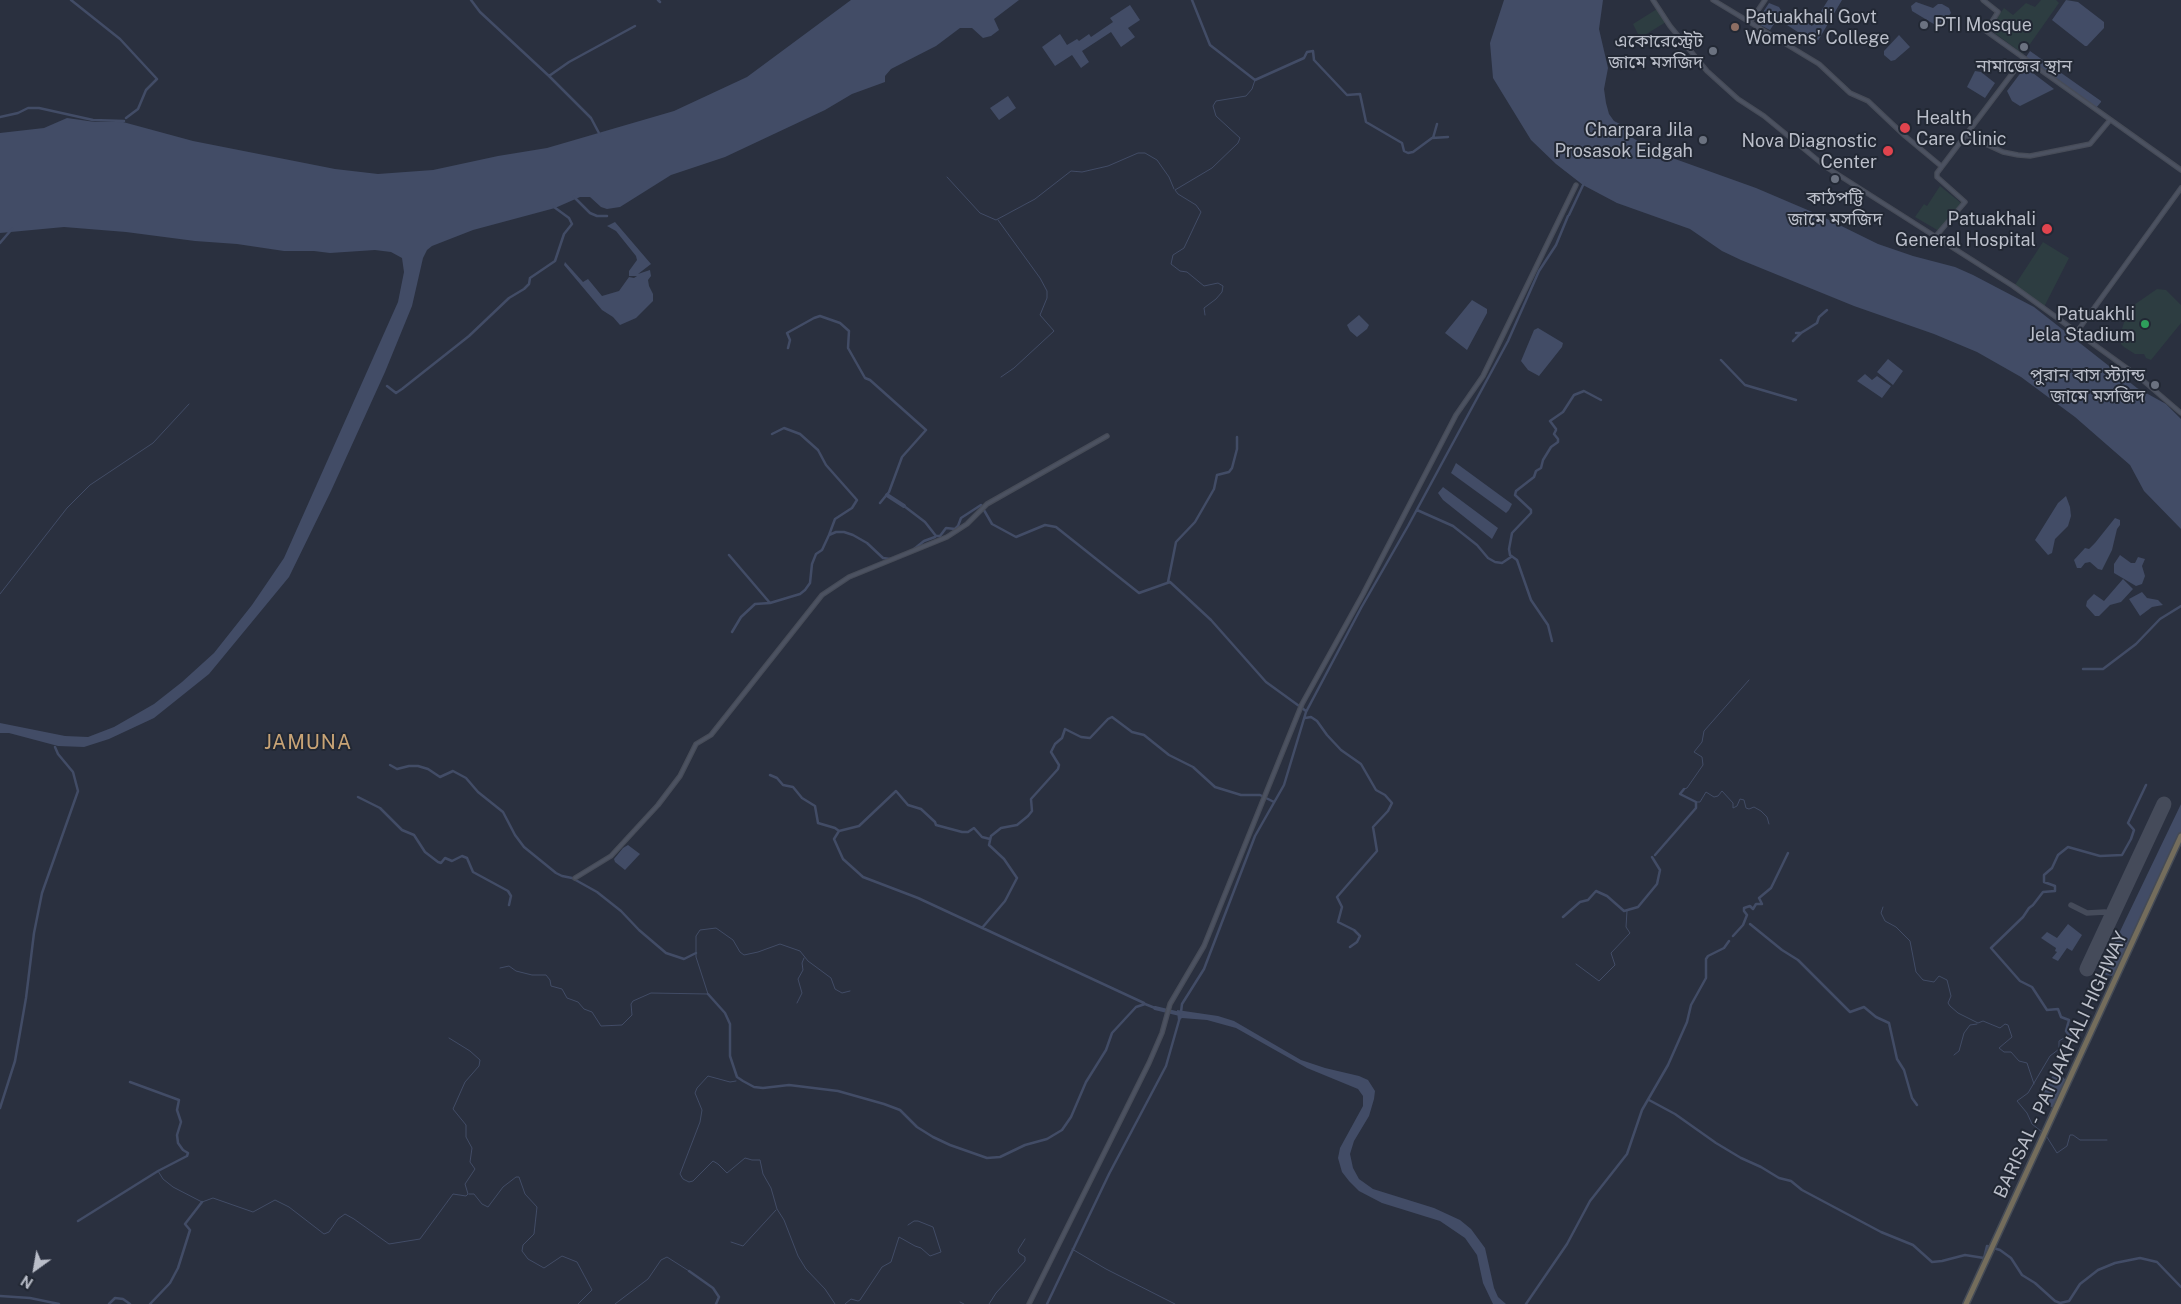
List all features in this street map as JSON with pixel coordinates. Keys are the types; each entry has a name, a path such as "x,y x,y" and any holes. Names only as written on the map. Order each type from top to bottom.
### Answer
{"highway":[{"name":"BARISAL - PATUAKHALI HIGHWAY","path":"1966,1304 2181,836"}],"street":[{"path":"1653,0 1670,26 1707,70 1738,99 1764,116 1826,167 2013,286 2139,378 2181,413"},
{"path":"1713,0 1812,60 1850,93 1868,101 1905,136 1941,166"},
{"path":"1750,22 1765,0"},
{"path":"1983,0 1998,12 1986,31 2181,170"},
{"path":"1936,236 1965,202 1937,177 1941,166 2024,58"},
{"path":"1966,135 2003,152 2030,156 2090,144 2110,120"},
{"path":"1029,1304 1136,1092 1160,1040 1170,1004 1204,946 1298,712 1363,594 1456,415 1483,376 1576,185"},
{"path":"2076,333 2181,188"},
{"path":"576,878 612,856 658,805 680,776 696,744 711,736 822,595 849,577 947,538 967,524 987,504 1107,436"}],"shaded area":[{"path":"2041,0 2056,0 2059,3 2023,54 1989,29 2004,8 2013,15 2026,3 2035,7"},
{"path":"1657,9 1666,22 1640,38 1633,24"},
{"path":"1940,186 1961,203 1939,231 1915,217 1924,204 1927,206"},
{"path":"2043,242 2069,258 2044,307 2015,285"},
{"name":"Patuakhli Jela Stadium","path":"2157,289 2166,290 2181,305 2181,323 2151,360 2146,358 2144,354 2135,354 2124,347 2121,344 2121,332 2131,307"}],"water":[{"path":"851,0 1019,0 994,19 999,30 991,36 983,38 972,28 960,28 936,46 891,69 885,76 885,82 852,94 825,110 725,157 671,175 620,207 607,209 601,207 590,197 580,197 555,208 473,230 432,246 427,250 423,258 412,306 385,372 331,491 289,577 209,674 154,718 109,739 84,747 58,746 9,733 0,733 0,723 65,736 88,737 114,727 154,704 214,653 252,605 284,558 398,302 404,272 402,258 391,252 375,250 330,253 284,251 237,244 64,227 0,233 0,133 44,128 67,118 95,122 123,122 193,141 335,169 378,174 433,170 547,148 674,111 747,77"},
{"path":"1504,0 1603,0 1599,29 1608,68 1604,89 1606,103 1609,114 1614,121 1620,124 1630,136 1664,155 1756,188 1817,214 1878,244 1955,267 1973,275 2034,307 2137,388 2166,404 2181,419 2181,529 2144,491 2130,465 2075,417 2021,377 1977,352 1934,334 1854,306 1741,260 1722,251 1690,229 1617,203 1583,185 1556,164 1531,140 1493,78 1490,43"},
{"path":"1828,0 1842,0 1816,44 1784,23 1791,11 1812,26"},
{"path":"2066,0 2078,2 2104,22 2104,28 2087,46 2052,20"},
{"path":"1916,2 1933,8 1938,4 1942,4 1949,8 1951,13 1943,23 1937,26 1912,11 1911,6"},
{"path":"1769,3 1779,7 1782,12 1770,30 1756,23"},
{"path":"1130,5 1140,20 1128,28 1135,37 1121,47 1111,32 1082,51 1089,62 1081,68 1072,55 1055,66 1042,47 1060,34 1067,45 1077,39 1079,41 1089,34 1091,37 1113,22 1110,18"},
{"path":"1899,35 1910,47 1895,60 1891,61 1884,55 1884,51"},
{"path":"2030,51 2101,102 2096,108 2026,57"},
{"path":"2025,67 2054,89 2020,106 2012,101 2007,91"},
{"path":"1975,71 1981,72 1995,83 1985,98 1967,87"},
{"path":"1008,96 1016,108 999,120 990,108"},
{"path":"615,222 651,264 638,274 650,270 651,276 648,280 653,294 653,301 636,318 620,325 613,317 602,310 564,265 565,262 583,282 588,279 602,296 619,291 629,277 634,278 637,276 629,276 629,271 637,260 636,256 616,231 607,226"},
{"path":"1472,300 1487,309 1487,313 1467,350 1445,333"},
{"path":"1359,315 1369,325 1357,337 1350,331 1347,325"},
{"path":"1538,328 1563,343 1562,347 1539,376 1528,370 1521,361 1534,330"},
{"path":"1888,359 1903,371 1893,385 1877,372"},
{"path":"1865,374 1872,380 1877,376 1891,386 1882,398 1857,381"},
{"path":"1456,463 1512,504 1509,510 1506,513 1451,473"},
{"path":"1443,487 1498,528 1492,539 1443,500 1438,493"},
{"path":"2066,496 2071,516 2068,526 2055,539 2052,553 2048,555 2035,540 2058,503"},
{"path":"2115,518 2120,520 2120,525 2117,529 2112,550 2102,570 2090,562 2085,563 2081,568 2077,568 2074,560 2085,548 2089,549 2095,543"},
{"path":"2120,555 2131,563 2135,563 2138,557 2145,559 2142,566 2145,576 2142,584 2136,586 2114,573 2114,564"},
{"path":"2123,579 2133,589 2121,602 2110,605 2099,616 2095,616 2086,606 2087,601 2094,594 2104,601"},
{"path":"2142,592 2147,598 2158,600 2163,605 2152,607 2140,616 2129,599"},
{"path":"2181,804 2181,832 2115,974 2112,976 2106,975 2101,971"},
{"path":"628,845 640,854 625,870 614,859"},
{"path":"2068,924 2082,935 2072,951 2067,948 2058,961 2052,958 2057,952 2055,951 2056,948 2041,938 2047,932 2057,938"},
{"path":"1177,1010 1218,1016 1234,1021 1301,1060 1368,1080 1375,1091 1374,1099 1369,1116 1354,1141 1350,1154 1353,1168 1359,1179 1373,1189 1434,1208 1460,1220 1471,1229 1485,1248 1494,1288 1498,1297 1506,1304 1493,1304 1483,1283 1477,1255 1465,1238 1440,1221 1382,1203 1359,1191 1342,1172 1338,1158 1340,1148 1363,1106 1363,1096 1358,1089 1307,1068 1236,1028 1207,1020 1182,1018 1178,1021"},
{"path":"2057,1072 2066,1080 2053,1108 2042,1101 2042,1096 2054,1073"}],"waterway":[{"path":"71,0 120,39 157,79 146,90 138,109 126,118"},
{"path":"471,0 480,12 549,76 569,62 635,26"},
{"path":"1192,0 1210,45 1255,80 1304,58 1307,52 1313,51 1314,60 1347,95 1360,94 1366,122 1402,143 1404,151 1408,153 1413,152 1432,138 1448,137"},
{"path":"549,76 591,118 600,135"},
{"path":"1205,315 1204,308 1216,299 1222,292 1223,286 1218,283 1204,286 1187,272 1180,271 1171,264 1173,255 1184,248 1201,212 1196,205 1178,194 1175,190 1212,168 1238,143 1240,138 1216,116 1213,106 1216,101 1246,96 1252,89 1255,80"},
{"path":"0,117 18,113 28,108 39,108 93,120 124,121"},
{"path":"1433,138 1437,124"},
{"path":"947,177 980,213 996,220 1035,199 1071,171 1082,172 1108,166 1138,153 1145,153 1157,160 1169,177 1174,189"},
{"path":"1569,215 1584,183"},
{"path":"574,197 590,213 597,216 607,216"},
{"path":"387,386 396,393 402,389 469,336 509,298 524,289 529,284 530,278 555,261 564,234 572,224 569,218 554,207"},
{"path":"1181,1012 1182,1004 1204,969 1255,836 1284,785 1306,712 1508,341 1539,271 1556,245 1568,216"},
{"path":"998,220 1040,278 1047,291 1047,298 1040,315 1054,331 1014,368 1001,377"},
{"path":"0,243 12,229"},
{"path":"1796,333 1801,333 1817,323 1819,317 1827,310"},
{"path":"788,348 790,340 787,333 814,318 820,316 840,323 849,331 848,348 865,378 870,380 926,430 902,457 889,492 880,503"},
{"path":"1793,341 1801,333"},
{"path":"1721,360 1745,385 1796,400"},
{"path":"1556,429 1550,421 1563,412 1574,395 1584,391 1601,400"},
{"path":"0,594 67,508 90,485 153,443 189,404"},
{"path":"772,434 784,428 800,434 818,450 826,465 857,500 852,508 835,519 829,535"},
{"path":"1552,641 1548,625 1531,600 1517,560 1510,555 1509,549 1512,533 1531,513 1531,510 1515,495 1516,491 1534,477 1536,471 1541,468 1543,460 1551,447 1558,442 1554,434 1556,430"},
{"path":"1168,582 1176,542 1195,522 1214,489 1217,475 1229,472 1232,468 1237,449 1237,437"},
{"path":"887,495 904,506"},
{"path":"904,506 925,522 936,536 940,536 946,528 955,529 961,518 981,505 992,524 1016,537 1045,525 1056,527 1139,593 1170,582 1211,620 1266,682 1306,711"},
{"path":"1417,510 1453,526 1477,545 1488,558 1495,562 1502,563 1511,557"},
{"path":"770,603 800,594 805,590 810,583 812,564 816,554 822,550 829,535 836,532 853,535 867,543 883,558 890,559"},
{"path":"914,549 924,541 935,537"},
{"path":"729,555 770,603 755,604 741,617 732,632"},
{"path":"2083,669 2103,669 2136,644 2160,619 2181,606"},
{"path":"1684,789 1687,788 1703,765 1702,757 1694,752 1702,742 1704,731 1749,680"},
{"path":"982,928 1005,901 1017,878 1004,859 989,845 991,836 1001,828 1017,825 1032,811 1031,799 1058,769 1059,765 1051,752 1055,744 1062,738 1065,729 1081,737 1090,738 1112,717 1132,732 1144,735 1169,755 1193,767 1215,787 1241,795 1260,795 1274,802"},
{"path":"1305,718 1311,717 1317,721 1341,750 1361,764 1376,790 1385,795 1392,803 1388,811 1373,827 1377,851 1337,897 1342,907 1338,922 1354,930 1360,936 1357,942 1350,947"},
{"path":"0,1108 15,1061 26,998 34,933 42,893 78,791 73,772 58,754 55,747"},
{"path":"390,765 397,769 418,766 428,769 440,777 453,771 466,778 478,792 503,812 515,835 524,847 556,873 572,878 597,892 621,911 639,930 666,953 684,959 696,953"},
{"path":"770,775 777,778 783,785 793,787 802,798 815,806 818,823 839,831"},
{"path":"2069,1035 2066,1031 2069,1020 2061,1017 2058,1009 2047,1010 2032,987 2020,981 1991,948 2023,917 2043,892 2055,891 2055,886 2044,882 2044,875 2052,868 2058,855 2068,847 2100,856 2122,855 2134,830 2128,823 2146,785"},
{"path":"1655,855 1696,808 1696,802 1680,794 1684,789"},
{"path":"990,839 982,837 974,828 968,832 962,832 936,825 921,809 908,805 896,791 859,826 839,831 834,839 843,859 863,877 918,898 1144,1003"},
{"path":"1696,802 1700,802 1706,792 1714,797 1718,796 1722,791 1733,803 1733,808 1737,806 1740,799 1744,800 1746,808 1754,807 1761,811 1767,817 1769,824"},
{"path":"358,797 380,808 402,830 414,835 425,852 438,862 441,863 445,858 452,861 462,856 467,858 473,872 508,891 511,896 509,905"},
{"path":"1733,936 1743,925 1747,915 1744,908 1750,906 1753,909 1756,904 1762,904 1759,898 1771,888 1788,853"},
{"path":"1563,917 1580,902 1588,900 1596,891 1607,896 1624,911 1638,907 1657,884 1660,870 1652,857"},
{"path":"1883,907 1881,913 1885,921 1896,927 1910,941 1916,972 1923,980 1934,982 1939,976 1947,980 1951,996 1948,1003 1950,1006 1958,1013 1978,1023 1983,1021 2000,1028 2005,1024 2008,1025 2012,1037 1999,1048 2004,1052 2011,1052 2019,1061 2027,1063 2034,1084"},
{"path":"1576,964 1599,981 1615,965 1611,953 1630,933 1626,927 1627,911"},
{"path":"1750,924 1782,950 1798,960 1850,1012 1864,1007 1876,1017 1889,1023 1897,1059 1904,1070 1912,1098 1917,1105"},
{"path":"500,968 509,966 516,971 532,975 546,975 550,980 551,986 562,989 567,998 578,1002 584,1009 592,1012 601,1026 622,1025 632,1015 631,1004 633,1001 651,993 708,994 696,957 696,936 700,930 716,928 733,940 744,955 780,944 800,951 808,961 831,978 835,989 842,993 850,991"},
{"path":"1526,1304 1567,1244 1590,1201 1627,1154 1642,1110 1668,1065 1687,1022 1691,1005 1706,978 1706,959 1708,956 1724,948 1729,941"},
{"path":"797,1003 802,993 798,979 803,970 802,963 804,958"},
{"path":"708,994 725,1013 730,1024 730,1056 737,1077 743,1081 754,1087 763,1088 789,1085 838,1091 884,1104 900,1110 917,1127 933,1137 987,1158 1000,1157 1025,1145 1047,1139 1062,1130 1071,1117 1086,1082 1106,1050 1112,1033 1136,1007 1145,1004 1155,1008"},
{"path":"1155,1008 1180,1014"},
{"path":"1047,1304 1109,1174 1166,1066 1180,1017"},
{"path":"1954,1055 1959,1051 1964,1033 1970,1025 1977,1024"},
{"path":"2042,1132 2032,1124 2027,1113 2017,1101 2028,1093 2050,1056 2059,1049 2059,1041 2069,1035 2075,1036"},
{"path":"158,1171 163,1179 173,1187 202,1202 213,1198 253,1212 275,1200 289,1207 324,1234 329,1232 338,1219 345,1214 389,1244 420,1239 453,1194 466,1196 468,1194 465,1184 475,1169 470,1162 472,1148 466,1137 466,1125 453,1109 465,1082 479,1066 480,1060 470,1051 449,1038"},
{"path":"736,1081 730,1082 708,1076 697,1088 695,1093 702,1110 700,1122 680,1174 683,1179 689,1182 693,1181 713,1161 727,1173 745,1158 760,1160 763,1174 771,1188 777,1209 784,1220 798,1256 806,1269 825,1289 835,1304"},
{"path":"78,1221 158,1171 187,1156 188,1153 178,1143 177,1135 181,1122 177,1110 179,1100 130,1082"},
{"path":"1649,1100 1675,1114 1741,1158 1779,1178 1791,1181 1802,1190 1881,1232 1913,1245 1932,1262 1965,1255 1984,1258 1987,1246 2000,1250 2011,1258 2022,1275 2060,1303 2069,1301 2080,1284 2098,1270 2115,1263 2140,1258 2157,1262 2181,1287"},
{"path":"2045,1134 2057,1153 2067,1146 2070,1135 2080,1140 2107,1140"},
{"path":"469,1194 474,1194 482,1204 488,1207 503,1187 516,1177 519,1177 525,1194 537,1207 534,1234 523,1245 522,1251 528,1259 544,1268 562,1256 577,1262 592,1290 578,1304"},
{"path":"150,1304 170,1283 178,1268 190,1230 185,1224 202,1202"},
{"path":"731,1242 743,1246 776,1210"},
{"path":"845,1304 851,1299 860,1300 882,1267 891,1262 899,1237 921,1248 930,1256 941,1252 933,1227 918,1221 908,1225"},
{"path":"989,1304 996,1293 1025,1261 1025,1257 1018,1250 1025,1239"},
{"path":"1072,1249 1106,1269 1175,1304"},
{"path":"615,1304 648,1279 661,1260 667,1257 689,1271"},
{"path":"689,1271 713,1288 719,1297 716,1304"},
{"path":"0,1296 30,1298 59,1304"},
{"path":"109,1304 115,1298 123,1299 130,1304"},
{"path":"960,1302 964,1304"}],"taxiway":[{"path":"2071,905 2087,913 2105,912 2112,915"}],"runway":[{"path":"2087,969 2164,804"}],"place":[{"name":"PTI Mosque","path":"1924,25"},
{"name":"Patuakhali Govt Womens' College","path":"1735,27"},
{"name":"নামাজের স্থান","path":"2024,47"},
{"name":"একোরেস্ট্রেট জামে মসজিদ","path":"1713,51"},
{"name":"Health Care Clinic","path":"1905,128"},
{"name":"Charpara Jila Prosasok Eidgah","path":"1703,140"},
{"name":"Nova Diagnostic Center","path":"1888,151"},
{"name":"কাঠপট্টি জামে মসজিদ","path":"1835,179"},
{"name":"Patuakhali General Hospital","path":"2047,229"},
{"name":"Patuakhli Jela Stadium","path":"2145,324"},
{"name":"পুরান বাস স্ট্যান্ড জামে মসজিদ","path":"2155,385"}],"district":[{"name":"JAMUNA","path":"308,743"}]}
